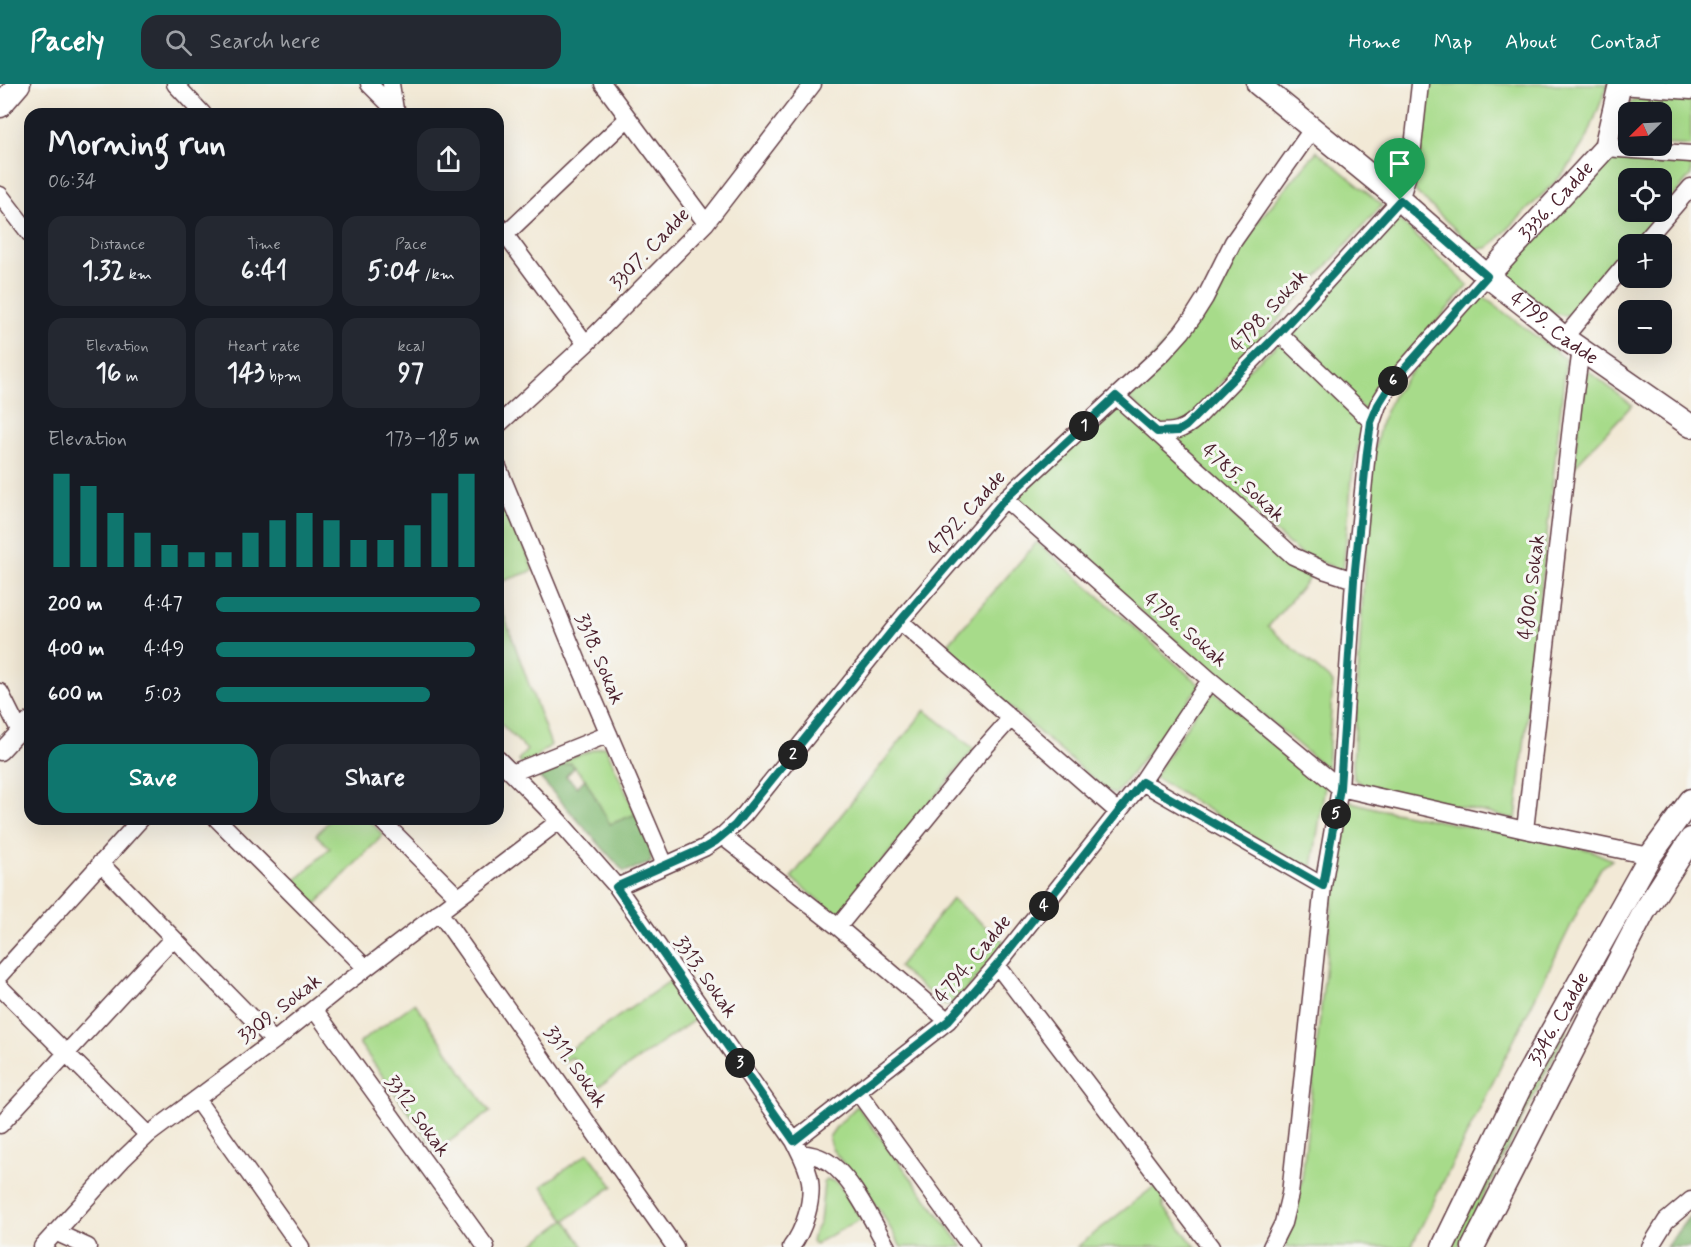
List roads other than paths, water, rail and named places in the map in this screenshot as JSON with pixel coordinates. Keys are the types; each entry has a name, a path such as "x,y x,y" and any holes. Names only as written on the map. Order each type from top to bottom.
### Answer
{"street":[{"path":"0,106 19,84"},
{"path":"175,84 197,108"},
{"path":"369,84 393,108"},
{"path":"391,84 396,108"},
{"path":"603,84 706,223"},
{"name":"3307. Cadde","path":"504,419 586,344 706,223 813,84"},
{"name":"4799. Cadde","path":"1258,84 1400,200 1487,276 1572,343 1691,426"},
{"path":"1400,200 1411,165 1420,84"},
{"path":"1620,85 1691,91"},
{"name":"3336. Cadde","path":"1487,276 1605,148 1620,85"},
{"path":"504,228 628,118"},
{"name":"4792. Cadde","path":"616,887 704,848 722,836 744,815 900,621 1005,499 1164,352 1182,332 1205,298 1233,242 1313,128"},
{"path":"1605,148 1691,154"},
{"path":"1651,234 1691,187"},
{"path":"0,195 24,226"},
{"name":"4798. Sokak","path":"1157,432 1178,431 1186,426 1279,333 1400,200"},
{"path":"504,233 586,344"},
{"path":"1271,1247 1283,1223 1290,1194 1323,886 1340,788 1354,580 1371,422 1391,384 1487,276"},
{"path":"1572,343 1618,276"},
{"path":"1279,333 1371,422"},
{"name":"4800. Sokak","path":"1525,830 1574,400 1572,343"},
{"name":"4785. Sokak","path":"1116,396 1293,556 1326,571 1354,580"},
{"name":"3318. Sokak","path":"504,481 665,865"},
{"name":"4796. Sokak","path":"1005,499 1210,680 1340,788"},
{"path":"900,621 1119,813"},
{"name":"4794. Cadde","path":"797,1147 858,1092 948,1021 997,965 1119,813 1210,680"},
{"path":"0,692 24,725"},
{"path":"838,927 978,755 1011,718"},
{"path":"0,752 24,727"},
{"path":"512,773 609,735"},
{"name":"3313. Sokak","path":"504,765 559,821 616,887 797,1147 810,1181 808,1209 796,1244"},
{"path":"1142,782 1323,886"},
{"path":"1340,788 1650,856"},
{"name":"3346. Cadde","path":"1443,1247 1521,1086 1650,856 1691,800"},
{"name":"3309. Sokak","path":"42,1247 148,1135 559,821"},
{"path":"0,975 135,825"},
{"path":"224,825 366,968"},
{"path":"386,825 458,897"},
{"path":"722,836 838,927 948,1021"},
{"name":"3346. Cadde","path":"1473,1247 1644,912 1691,839"},
{"path":"100,863 274,1041"},
{"name":"3311. Sokak","path":"440,912 675,1247"},
{"path":"0,1125 173,938"},
{"path":"997,965 1211,1247"},
{"path":"0,987 148,1135"},
{"name":"3312. Sokak","path":"314,1009 486,1247"},
{"path":"858,1092 971,1247"},
{"path":"196,1099 301,1247"},
{"path":"797,1147 825,1159 839,1170 860,1198 887,1247"},
{"path":"1650,1247 1666,1221 1691,1200"},
{"path":"55,1232 88,1247"}]}
